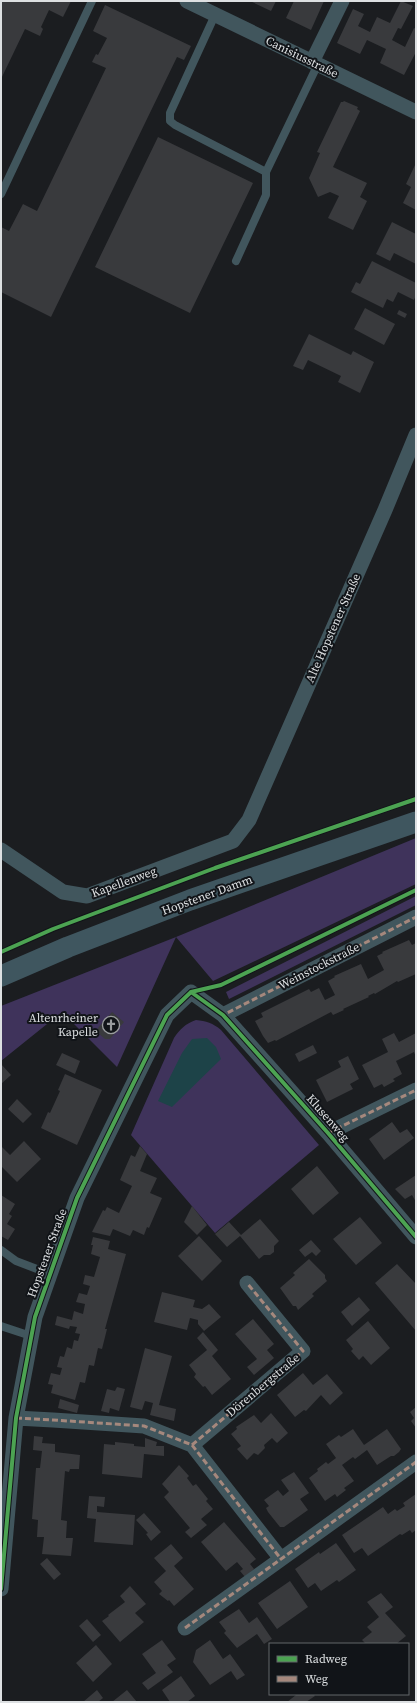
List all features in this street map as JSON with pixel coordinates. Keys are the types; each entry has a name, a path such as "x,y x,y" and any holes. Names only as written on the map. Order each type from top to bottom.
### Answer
{"main road":[{"name":"Hopstener Damm","path":"1,976 68,947 190,900 416,822"}],"street":[{"name":"Canisiusstraße","path":"188,1 416,112"},
{"path":"315,63 342,1"},
{"name":"Alte Hopstener Straße","path":"249,820 385,510 416,434"},
{"name":"Kapellenweg","path":"1,850 63,892 87,896 233,841 249,820"},
{"name":"Weinstockstraße","path":"223,1015 416,917"},
{"name":"Hopstener Straße","path":"1,1589 16,1418 31,1336 35,1317 77,1198 167,1015 190,992 223,1015"},
{"name":"Klusenweg","path":"223,1015 328,1133 416,1237"},
{"path":"328,1133 416,1090"},
{"name":"Dörenbergstraße","path":"192,1445 303,1351 247,1283"},
{"path":"16,1418 144,1426 192,1445 281,1559"},
{"path":"186,1628 416,1462"}],"lane":[{"path":"1,194 92,1"},
{"path":"215,14 170,113 170,120 175,125 266,172"},
{"path":"236,261 266,195 266,172 315,63"},
{"path":"1,1250 16,1261 50,1274"},
{"path":"1,1326 31,1336"}],"shaded area":[{"path":"416,838 416,884 213,981 176,937"},
{"path":"416,896 416,905 229,999 226,992"},
{"path":"176,937 117,1067 62,1012 1,1061 1,1006"},
{"path":"196,1020 209,1023 221,1030 319,1145 215,1233 131,1135 174,1038 183,1027"}],"water":[{"path":"207,1038 216,1047 221,1059 172,1107 158,1101 182,1053 192,1039"}],"building":[{"path":"1,1 71,1 63,17 49,10 41,27 43,29 40,36 25,29 1,79"},
{"path":"250,1 276,1 271,11"},
{"path":"294,1 324,1 311,30 286,18"},
{"path":"401,1 413,6 401,29 398,28 392,40 405,47 414,28 416,29 416,52 404,75 380,63 386,49 367,40 360,54 337,43 353,9 364,14 358,26 370,32 377,17 390,23"},
{"path":"105,5 191,46 184,60 177,57 51,317 1,292 1,227 9,231 23,204 37,211 106,68 92,62 96,54 98,55 107,38 93,31"},
{"path":"344,101 358,107 357,109 360,111 333,167 367,183 360,197 367,201 353,230 328,218 339,196 330,192 318,197 309,178 320,153 317,152 341,102"},
{"path":"158,137 253,183 190,313 95,267"},
{"path":"416,163 416,210 403,203 411,187 406,184"},
{"path":"392,222 416,234 416,264 394,253 390,261 376,254"},
{"path":"372,261 416,283 416,295 414,300 398,292 393,302 387,299 383,308 351,292 356,282 360,284"},
{"path":"365,308 395,324 384,345 354,329"},
{"path":"399,310 407,314 405,318 397,314"},
{"path":"309,334 351,355 353,351 374,362 360,393 338,382 341,376 308,360 303,370 293,366"},
{"path":"409,940 412,945 416,943 416,974 398,982 397,981 333,1015 331,1012 276,1041 275,1040 268,1043 263,1036 255,1021 263,1017 261,1013 309,989 311,992 319,988 325,1000 335,995 328,981 335,977 334,976 361,964 368,979 384,970 377,956 383,953 382,952"},
{"name":"Altenrheiner Kapelle","path":"112,1012 124,1022 110,1039 105,1039 98,1033 98,1028"},
{"path":"394,1033 399,1042 416,1033 416,1057 414,1052 396,1061 402,1074 393,1079 395,1081 384,1087 382,1084 374,1088 362,1065 388,1052 382,1039"},
{"path":"313,1045 317,1053 299,1062 295,1054"},
{"path":"62,1053 80,1061 75,1074 56,1065"},
{"path":"348,1056 359,1079 350,1084 353,1089 327,1102 316,1080 341,1067 338,1061"},
{"path":"1,1064 11,1075 1,1084"},
{"path":"65,1074 102,1090 77,1145 41,1128 60,1091 58,1090"},
{"path":"17,1099 32,1114 23,1123 8,1109"},
{"path":"392,1122 400,1133 407,1129 414,1138 384,1160 369,1139"},
{"path":"24,1141 41,1159 17,1182 1,1166 1,1146 10,1155"},
{"path":"140,1146 147,1154 140,1171 157,1178 150,1193 162,1198 149,1228 147,1227 144,1235 133,1230 130,1236 113,1229 110,1236 92,1232 103,1210 105,1211 107,1207 119,1213 132,1186 120,1180 131,1155 135,1157"},
{"path":"317,1166 339,1193 313,1215 291,1189"},
{"path":"416,1175 416,1202 412,1195 405,1199 395,1189"},
{"path":"1,1195 15,1204 9,1214 12,1216 7,1224 15,1229 8,1240 1,1236"},
{"path":"192,1206 207,1225 197,1235 184,1222"},
{"path":"360,1217 382,1243 356,1265 333,1239"},
{"path":"260,1219 279,1241 274,1246 274,1252 270,1255 264,1255 259,1259 240,1236 227,1247 215,1234 229,1222 241,1235"},
{"path":"199,1236 222,1261 202,1281 178,1256"},
{"path":"93,1237 110,1241 108,1249 126,1254 105,1329 107,1329 102,1349 98,1348 94,1366 89,1365 85,1383 80,1382 75,1400 51,1393 53,1385 48,1384 51,1373 60,1375 62,1368 57,1367 60,1356 64,1357 67,1347 72,1349 74,1340 78,1341 80,1334 75,1333 77,1327 70,1326 69,1329 55,1325 57,1316 72,1320 74,1311 83,1314 85,1304 76,1302 79,1293 87,1295 90,1286 83,1284 85,1275 94,1277 100,1257 91,1254"},
{"path":"311,1240 321,1251 316,1256 312,1252 305,1257 299,1250"},
{"path":"309,1259 325,1275 327,1281 312,1294 314,1296 298,1310 296,1306 293,1306 280,1288 295,1275 293,1273"},
{"path":"397,1264 416,1284 416,1331 375,1283"},
{"path":"162,1292 195,1300 193,1307 202,1309 209,1304 221,1317 204,1331 198,1324 198,1320 190,1318 187,1330 154,1322"},
{"path":"359,1297 370,1310 352,1326 341,1312"},
{"path":"253,1319 274,1344 267,1350 274,1358 254,1375 247,1367 257,1359 235,1334"},
{"path":"368,1321 390,1348 371,1365 363,1356 359,1360 351,1351 353,1349 346,1340"},
{"path":"203,1332 218,1350 212,1356 231,1379 212,1395 205,1386 203,1387 194,1377 196,1374 189,1365 207,1350 197,1338"},
{"path":"145,1348 172,1356 159,1405 176,1409 174,1421 150,1415 153,1403 145,1401 142,1410 130,1407"},
{"path":"303,1373 313,1385 327,1374 343,1393 330,1405 321,1395 306,1411 304,1410 295,1417 277,1395"},
{"path":"117,1387 125,1389 119,1411 110,1408 109,1413 101,1411 107,1389 115,1391"},
{"path":"60,1399 79,1405 77,1413 58,1408"},
{"path":"416,1407 416,1428 411,1421 414,1418 410,1412"},
{"path":"271,1413 288,1433 277,1443 272,1438 264,1445 265,1448 258,1455 254,1453 247,1460 237,1449 241,1446 231,1434 237,1429 236,1427 254,1415 261,1423"},
{"path":"353,1429 364,1445 387,1429 401,1449 394,1456 391,1456 377,1465 367,1450 355,1459 353,1457 342,1465 354,1481 344,1488 346,1490 337,1497 335,1494 325,1501 309,1478 326,1462 328,1464 336,1458 326,1444 339,1435 341,1437"},
{"path":"34,1436 43,1437 42,1443 55,1444 55,1452 80,1455 79,1469 70,1469 69,1472 65,1471 61,1520 67,1521 66,1538 73,1538 71,1556 42,1554 44,1537 37,1537 38,1520 32,1519 36,1468 40,1468 42,1451 33,1450"},
{"path":"145,1438 157,1442 156,1446 164,1446 164,1456 144,1454 142,1478 102,1474 104,1444 115,1445 115,1442 145,1447"},
{"path":"179,1465 189,1476 187,1478 193,1486 196,1484 208,1499 206,1501 213,1509 201,1519 207,1525 191,1538 185,1532 190,1528 164,1497 169,1492 162,1484"},
{"path":"294,1472 309,1493 300,1499 308,1510 284,1527 280,1527 268,1512 266,1508 269,1506 264,1500 278,1490 283,1496 289,1491 281,1480"},
{"path":"416,1494 416,1530 412,1533 410,1530 402,1535 400,1534 368,1556 362,1548 354,1553 342,1535 383,1507 388,1514 395,1509 397,1511 405,1506 403,1503"},
{"path":"89,1496 105,1497 104,1507 97,1506 97,1512 135,1515 133,1545 94,1542 96,1519 87,1518"},
{"path":"144,1513 161,1532 151,1541 146,1534 148,1533 136,1520"},
{"path":"224,1522 256,1559 250,1564 254,1569 245,1577 240,1571 243,1569 237,1562 226,1571 201,1542"},
{"path":"336,1543 356,1570 339,1582 337,1580 321,1591 315,1583 308,1588 295,1569 319,1552 320,1554"},
{"path":"171,1544 183,1558 174,1566 194,1589 174,1606 169,1600 168,1601 159,1594 162,1591 154,1582 166,1571 154,1558"},
{"path":"47,1558 61,1574 54,1580 40,1564"},
{"path":"290,1581 308,1607 277,1629 258,1603"},
{"path":"130,1586 146,1604 135,1613 144,1622 120,1642 102,1621 125,1602 120,1596"},
{"path":"381,1593 393,1607 385,1613 406,1636 397,1643 365,1643 362,1640 372,1632 367,1627 379,1617 367,1602"},
{"path":"239,1609 249,1623 257,1617 272,1639 264,1644 257,1634 237,1648 224,1633 226,1631 219,1622"},
{"path":"87,1619 101,1635 93,1642 79,1626"},
{"path":"162,1640 176,1659 167,1665 173,1672 148,1690 142,1683 156,1673 142,1654"},
{"path":"210,1640 223,1659 230,1654 245,1675 237,1680 231,1671 210,1685 193,1662 196,1650"},
{"path":"96,1645 112,1664 93,1682 76,1663"},
{"path":"181,1676 195,1696 187,1702 170,1702 162,1690"},
{"path":"97,1690 103,1698 98,1702 83,1702"},
{"path":"127,1690 137,1702 112,1702"},
{"path":"296,1695 315,1696 306,1702 287,1702"}],"marked path":[{"path":"225,1018 223,1015 416,917"},
{"path":"328,1133 416,1090"},
{"path":"192,1445 303,1351 247,1283"},
{"path":"16,1418 144,1426 192,1445 281,1559"},
{"path":"185,1628 416,1462"}],"cycle path":[{"path":"1,952 53,929 215,868 416,799"},
{"path":"191,992 221,985 416,890"},
{"path":"191,992 223,1015 328,1133 416,1237"},
{"path":"1,1589 16,1418 35,1317 77,1198 167,1015 191,992"}],"place":[{"name":"Altenrheiner Kapelle","path":"111,1025"}]}
